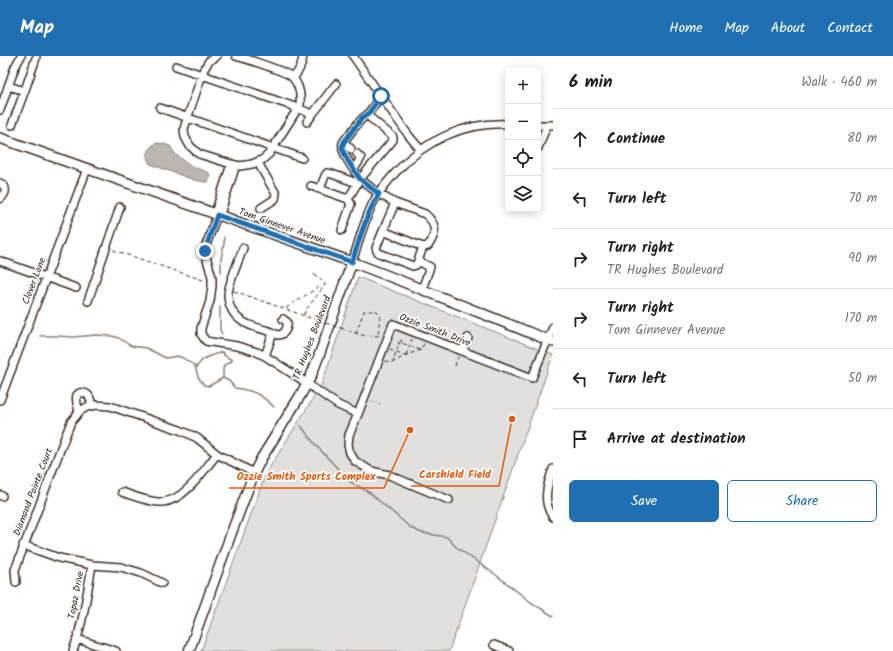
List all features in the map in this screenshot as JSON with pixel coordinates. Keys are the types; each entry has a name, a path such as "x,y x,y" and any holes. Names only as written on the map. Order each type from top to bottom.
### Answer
{"main road":[{"name":"Tom Ginnever Avenue","path":"0,138 352,262 550,341"},
{"name":"TR Hughes Boulevard","path":"189,651 254,473 265,452 307,384 320,353 352,262"}],"street":[{"path":"0,110 15,67 21,56"},
{"path":"217,56 209,61 204,69 187,118 184,129 185,137 190,146 199,154 240,166 258,162 269,154 300,105 301,96 298,86 291,76 236,56"},
{"path":"293,78 297,74 303,56"},
{"path":"353,56 409,136 420,149"},
{"path":"12,125 36,58"},
{"path":"176,66 298,108 312,115"},
{"path":"307,122 336,84"},
{"path":"8,86 25,90"},
{"path":"359,181 342,147 362,118 367,115 381,96"},
{"path":"160,108 302,158"},
{"path":"348,199 359,181 393,140 393,137 367,115"},
{"name":"TR Hughes Boulevard","path":"352,262 374,201 386,182 420,149 437,139 464,128 483,124 505,124"},
{"path":"541,142 550,125"},
{"path":"344,142 361,158 354,169"},
{"path":"258,162 276,194 275,199 262,208"},
{"path":"234,165 216,210 217,215 206,248 206,258 212,277 212,286 210,300 201,328 201,334 206,341 237,346 265,356 338,405 358,414 349,435 348,445 350,453 355,461 372,471 389,475 449,500"},
{"name":"Clover Lane","path":"0,400 87,169"},
{"path":"320,189 327,173 359,181 395,203 425,214 434,222 435,228 430,244 423,247 384,231"},
{"path":"0,183 6,188 6,192 0,199"},
{"path":"311,186 348,199 351,204 342,230"},
{"path":"395,203 376,248 377,251 413,266 416,265 423,247"},
{"path":"88,301 120,207"},
{"path":"243,248 228,292 229,303 232,310 239,319 278,335 286,330 288,324 283,319"},
{"path":"0,261 76,288"},
{"path":"418,261 430,266 422,289"},
{"name":"Ozzie Smith Drive","path":"358,414 393,324 461,354 532,378 550,341"},
{"path":"550,341 553,327"},
{"path":"265,356 273,333"},
{"path":"461,354 468,338"},
{"path":"92,406 89,396 86,393 82,392 77,396 76,403 79,412 96,405 110,406 180,430 197,438 217,454 254,473"},
{"name":"Diamond Pointe Court","path":"16,582 14,570 23,545 71,422 79,412"},
{"path":"122,492 144,500 163,502 175,499 189,488 217,454"},
{"path":"553,469 549,480 546,497 553,517"},
{"name":"Topaz Drive","path":"23,545 59,558 92,565 86,601 73,651"},
{"path":"92,565 121,567 141,573 162,583"},
{"path":"77,639 116,651"},
{"path":"494,645 509,651"}],"path":[{"path":"106,248 209,282"},
{"path":"304,315 305,311 326,284 313,274"},
{"path":"285,308 319,287 323,289"},
{"path":"232,290 361,335 378,336 379,312 364,311 356,333"},
{"path":"406,356 413,337"},
{"path":"392,363 399,344 398,341 401,340 402,343 421,350"},
{"path":"385,360 392,363 421,350 425,343"},
{"path":"388,348 406,356"},
{"path":"455,366 461,354"}],"shaded area":[{"path":"157,143 170,146 175,154 190,165 209,173 210,176 208,182 194,180 150,164 147,158 148,153 151,147"},
{"path":"358,277 553,355 449,651 201,651 266,473 321,386"}],"waterway":[{"path":"221,272 224,237"},
{"path":"220,306 220,330 222,334"},
{"path":"40,336 73,337 97,335 119,338 131,346 146,348 166,358 177,356 183,358 195,366 198,377 204,385 209,386 223,378 229,381 235,388 247,390 257,394 274,407"},
{"path":"196,368 204,359 222,352 225,356 232,360 224,365 223,378"},
{"path":"301,426 314,443 349,481 370,493 411,528 422,533 447,537 456,547 532,603 553,616"}],"place":[{"name":"Carshield Field","path":"512,419"},
{"name":"Ozzie Smith Sports Complex","path":"410,430"}],"route":[{"path":"205,251 217,215 352,262 374,201 379,194 360,179 348,161 342,147 362,118 367,115 381,96"}]}
